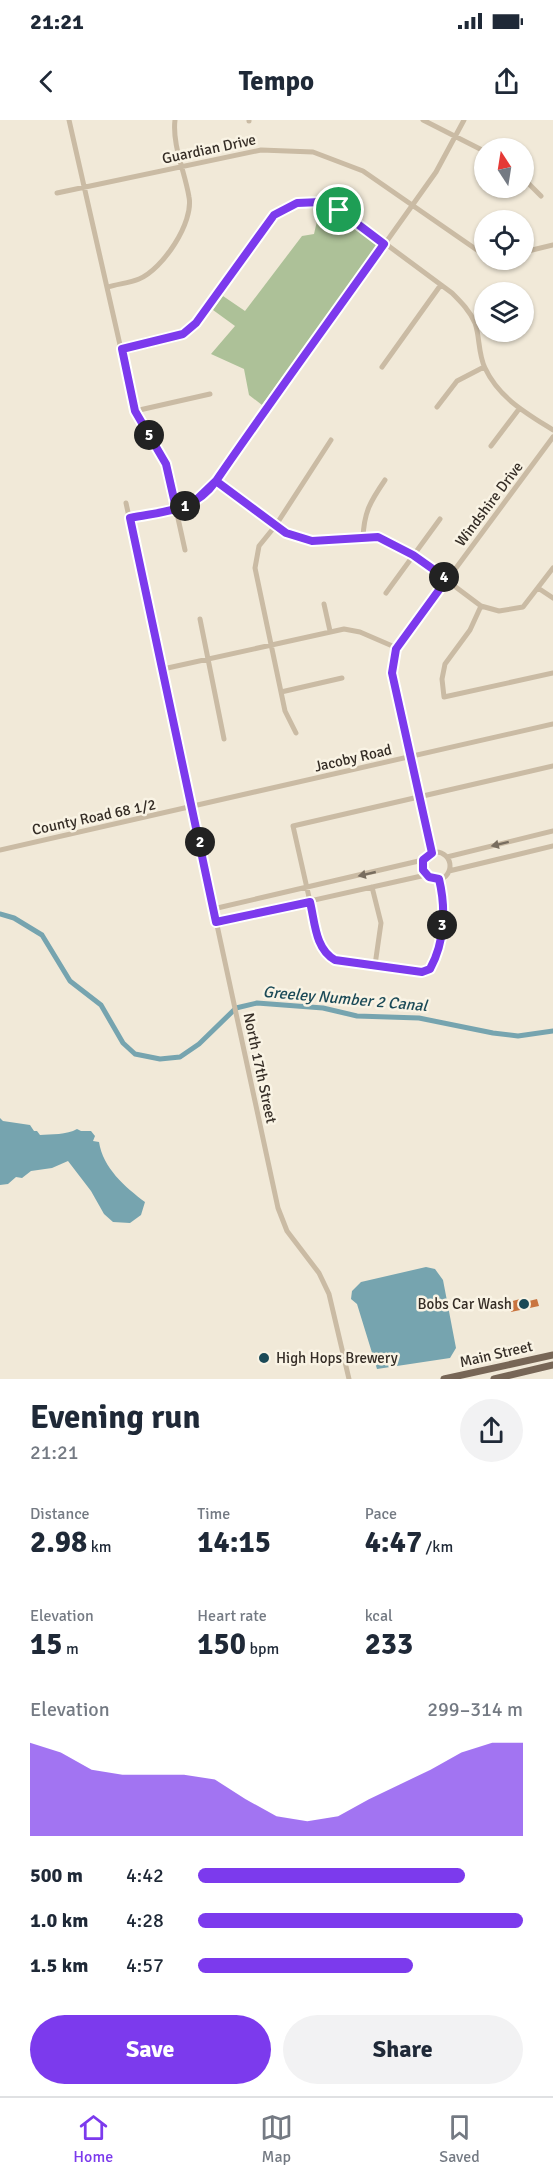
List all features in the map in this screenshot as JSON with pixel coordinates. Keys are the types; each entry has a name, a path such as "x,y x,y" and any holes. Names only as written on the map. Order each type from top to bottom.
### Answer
{"main road":[{"name":"Main Street","path":"444,1379 553,1354"},
{"name":"Main Street","path":"494,1379 553,1363"}],"street":[{"path":"69,120 135,411 166,464 185,550"},
{"path":"108,286 139,279 155,269 182,233 190,215 190,199 175,134 175,120"},
{"path":"423,120 474,146"},
{"path":"130,518 191,505 216,481 436,172 464,120"},
{"name":"Guardian Drive","path":"57,193 261,150 292,149 313,152 363,171 474,248"},
{"path":"534,189 541,196"},
{"path":"122,349 183,334 196,323 274,215 297,203 321,202 339,210 465,306 475,322 484,367 500,392 519,409 553,430"},
{"path":"534,250 553,245"},
{"path":"382,367 440,286"},
{"path":"437,406 457,381 484,367"},
{"path":"135,411 210,394"},
{"path":"491,446 519,409"},
{"name":"Windshire Drive","path":"432,853 392,673 397,648 553,437"},
{"path":"296,734 285,711 255,568 259,546 276,525 331,440"},
{"path":"363,538 364,517 371,500 385,480"},
{"path":"216,481 286,533 312,541 378,537 413,555 481,606 499,611 523,607 553,568"},
{"name":"North 17th Street","path":"126,503 278,1208 287,1231 319,1273 329,1294 349,1379"},
{"path":"386,593 440,519"},
{"path":"538,588 553,598"},
{"path":"324,604 330,632"},
{"path":"481,606 470,630 445,664 442,679 444,697 553,673"},
{"path":"200,619 224,739"},
{"path":"163,669 344,629 360,632 397,648"},
{"path":"281,692 342,678"},
{"name":"Jacoby Road","path":"192,807 553,724"},
{"path":"439,879 444,915 441,937 430,969 422,972 335,960 323,952 293,826 553,766"},
{"name":"County Road 68 1/2","path":"0,850 192,807"},
{"path":"213,909 423,860 432,853 439,852 447,856 553,831"},
{"path":"439,879 449,871 553,846"},
{"path":"447,856 450,864 449,871"},
{"path":"423,860 423,870 426,875"},
{"path":"216,922 426,875 439,879"},
{"path":"372,888 381,923 375,965"}],"green space":[{"path":"320,208 332,213 376,244 376,247 262,405 249,395 244,369 211,354 235,326 213,310 223,296 245,311 302,236 314,234"}],"water":[{"path":"0,1118 3,1121 30,1125 40,1135 64,1133 77,1129 91,1131 95,1136 93,1141 99,1142 105,1160 116,1176 145,1202 141,1215 130,1223 113,1222 104,1214 91,1191 68,1161 52,1168 31,1171 22,1178 16,1177 8,1184 0,1185"},
{"path":"426,1267 435,1269 443,1280 456,1348 450,1358 377,1369 357,1304 351,1299 352,1291 361,1282"}],"building":[{"name":"Bobs Car Wash","path":"520,1299 521,1303 537,1299 539,1306 511,1312 509,1302"}],"waterway":[{"name":"Greeley Number 2 Canal","path":"0,914 14,918 42,935 70,981 101,1005 123,1043 135,1054 160,1059 180,1057 199,1044 236,1008 257,1003 323,1008 357,1016 419,1018 518,1036 553,1031"}],"place":[{"name":"Bobs Car Wash","path":"524,1304"},
{"name":"High Hops Brewery","path":"264,1358"}],"route":[{"path":"339,210 321,202 297,203 274,215 196,323 183,334 122,349 135,411 166,464 176,508 191,505 211,488 216,481 286,533 312,541 378,537 413,555 447,579 396,649 392,673 432,853 423,860 423,870 429,877 439,879 444,901 441,937 433,964 430,969 422,972 335,960 328,957 320,946 310,902 216,922 130,518 191,505 211,488 293,369 384,244 339,210"}]}
